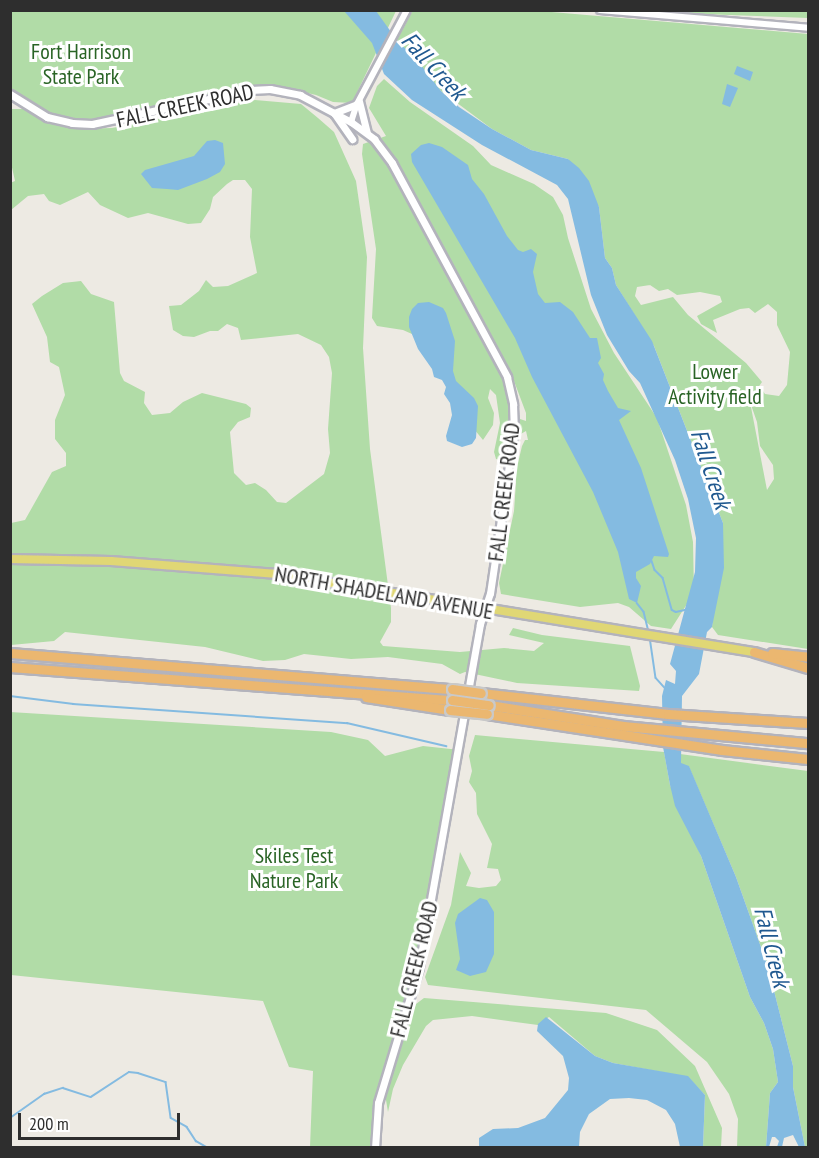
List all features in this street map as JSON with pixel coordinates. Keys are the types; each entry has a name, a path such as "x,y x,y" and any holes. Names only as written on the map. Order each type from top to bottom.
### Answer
{"highway":[{"path":"754,652 808,657"},
{"path":"754,652 808,668"},
{"path":"10,653 452,689 622,710 808,723"},
{"path":"10,667 452,700 488,710 589,730 701,734 808,743"},
{"path":"326,690 450,710 488,710 623,731 722,750 808,759"}],"main road":[{"name":"FALL CREEK ROAD","path":"10,94 48,117 79,124 112,122 261,89 298,95 351,122 367,132 392,163 492,346 511,389 514,431 492,583 485,609 424,945 381,1090 376,1118 375,1148"},
{"path":"352,139 334,113 358,103 367,132"},
{"name":"NORTH SHADELAND AVENUE","path":"10,559 103,561 238,570 305,578 754,652"}],"street":[{"path":"600,10 808,28"},
{"path":"351,122 358,103 407,11"}],"green space":[{"name":"Lower Activity field","path":"413,10 540,11 808,34 808,649 718,635 712,627 723,523 654,346 616,285 612,268 605,258 599,207 568,159 531,150 492,129 441,91 397,40","holes":["650,285 659,291 668,289 677,295 700,292 720,296 722,302 697,316 701,324 717,333 713,320 740,309 749,308 755,313 768,304 777,312 777,325 790,352 787,385 779,396 765,394 761,388 755,392 762,382 746,363 688,315 673,297 641,305 635,296 637,287","750,402 757,422 760,446 773,465 774,479 767,490"]},
{"path":"808,10 808,18 619,11"},
{"name":"Fort Harrison State Park","path":"10,11 396,11 352,103 333,102 316,95 270,84 198,96 104,119 84,120 50,113 11,91"},
{"path":"384,79 410,102 473,146 491,165 534,184 553,197 563,215 591,309 614,353 657,418 686,505 693,542 694,593 671,629 651,626 629,607 618,603 580,607 501,594 499,583 514,511 516,482 500,460 496,459 494,452 500,423 496,395 490,389 488,398 494,413 493,425 483,440 474,429 430,342 403,330 377,326 372,318 376,249 362,154 363,144 386,136 369,108 377,86","holes":["511,373 526,413 526,421 520,419","526,431 528,440 525,440 522,446 518,463 519,435"]},
{"path":"255,100 301,104 334,132 356,181 367,257 363,348 370,449 391,608 391,622 380,642 383,646 460,652 504,648 534,651 544,643 509,635 513,628 542,635 630,646 640,686 639,691 517,683 465,672 460,674 442,664 388,657 351,659 304,654 285,660 263,661 205,647 65,632 54,641 11,645 11,523 25,520 52,472 66,466 66,453 55,439 55,420 65,395 59,367 50,362 47,337 32,304 63,283 81,281 91,294 114,302 120,373 124,381 145,392 144,403 152,415 170,413 183,402 202,393 246,404 251,408 250,417 238,422 230,432 234,473 246,485 255,483 266,490 277,502 286,503 324,474 330,453 328,429 332,373 329,357 321,345 298,334 241,340 238,328 227,324 218,331 210,331 194,337 183,336 173,330 169,306 181,305 199,291 206,280 213,287 228,286 257,273 250,237 252,189 245,180 233,180 213,197 210,209 201,223 188,224 148,213 128,218 100,205 88,192 60,205 49,201 44,194 28,196 11,210 10,183 15,181 11,163 10,109 26,109 47,121 77,129 112,128"},
{"name":"Skiles Test Nature Park","path":"10,712 331,732 368,740 385,756 423,746 460,750 412,990 376,1118 377,1147 310,1147 313,1071 289,1067 263,1001 11,975"},
{"path":"475,735 664,752 670,785 701,856 750,997 764,1023 773,1049 778,1082 770,1093 766,1147 737,1147 738,1119 729,1094 707,1062 646,1010 428,985 425,977 451,905 460,852 471,873 466,886 479,888 496,886 501,880 498,869 487,868 492,844 477,814 476,793 469,782 472,771 469,756"},
{"path":"680,754 808,771 808,1147 805,1147 793,1087 793,1066 768,967 736,877 689,767 681,764"},
{"path":"424,998 606,1013 657,1030 695,1066 722,1128 721,1147 703,1147 705,1095 688,1077 613,1063 595,1056 549,1017 538,1025 472,1016 433,1020 426,1026 403,1065 393,1089 388,1112 385,1094 416,1004"}],"water":[{"name":"Fall Creek","path":"344,11 376,11 399,43 414,56 441,91 459,107 492,129 531,150 568,159 589,181 599,207 605,258 612,268 616,285 652,341 723,523 724,568 712,627 707,632 699,674 682,696 681,763 689,766 736,877 768,967 793,1066 793,1087 805,1147 799,1147 793,1135 784,1138 782,1147 777,1147 779,1141 772,1137 769,1147 766,1147 770,1093 778,1082 773,1049 764,1023 750,997 701,856 675,806 670,785 663,747 662,696 666,680 675,684 676,671 670,664 695,572 696,538 688,499 675,460 640,383 629,371 607,335 591,295 568,199 557,185 482,145 412,100 384,74 372,43"},
{"path":"737,66 753,72 750,81 734,74"},
{"path":"727,84 738,88 730,107 722,104"},
{"path":"215,140 223,143 225,164 220,172 207,179 178,190 152,188 141,174 145,170 194,156 207,141"},
{"path":"429,143 442,147 468,165 472,179 484,194 507,236 518,250 523,252 531,249 537,254 533,272 538,294 545,303 560,302 573,312 590,338 597,338 601,358 598,363 604,374 603,380 608,391 618,408 631,411 619,420 641,468 669,554 668,557 654,556 650,564 636,572 636,578 641,586 637,603 629,599 618,552 593,492 532,377 515,338 412,162 411,154 421,145"},
{"path":"429,302 443,308 446,313 455,341 453,371 456,381 474,398 478,406 476,438 472,444 462,447 447,441 446,436 452,415 450,403 444,394 446,387 442,380 434,377 409,327 412,309 418,303"},
{"path":"480,898 487,900 494,912 494,954 486,972 470,976 456,970 460,959 455,923 458,914"},
{"path":"546,1017 595,1056 613,1063 688,1076 705,1095 703,1147 680,1147 675,1124 666,1110 647,1100 629,1098 610,1099 589,1114 580,1132 579,1147 479,1147 479,1138 493,1129 518,1128 545,1118 568,1090 569,1078 563,1056 537,1031 538,1024"}],"waterway":[{"path":"652,561 655,570 663,578 672,610 676,612 689,609"},
{"path":"637,603 644,612 649,632"},
{"path":"650,637 656,678 665,688"},
{"path":"10,696 73,704 347,723 446,746"},
{"path":"10,1118 44,1094 63,1088 91,1097 129,1072 138,1073 166,1082 171,1118 187,1127 196,1141 208,1148"}]}
